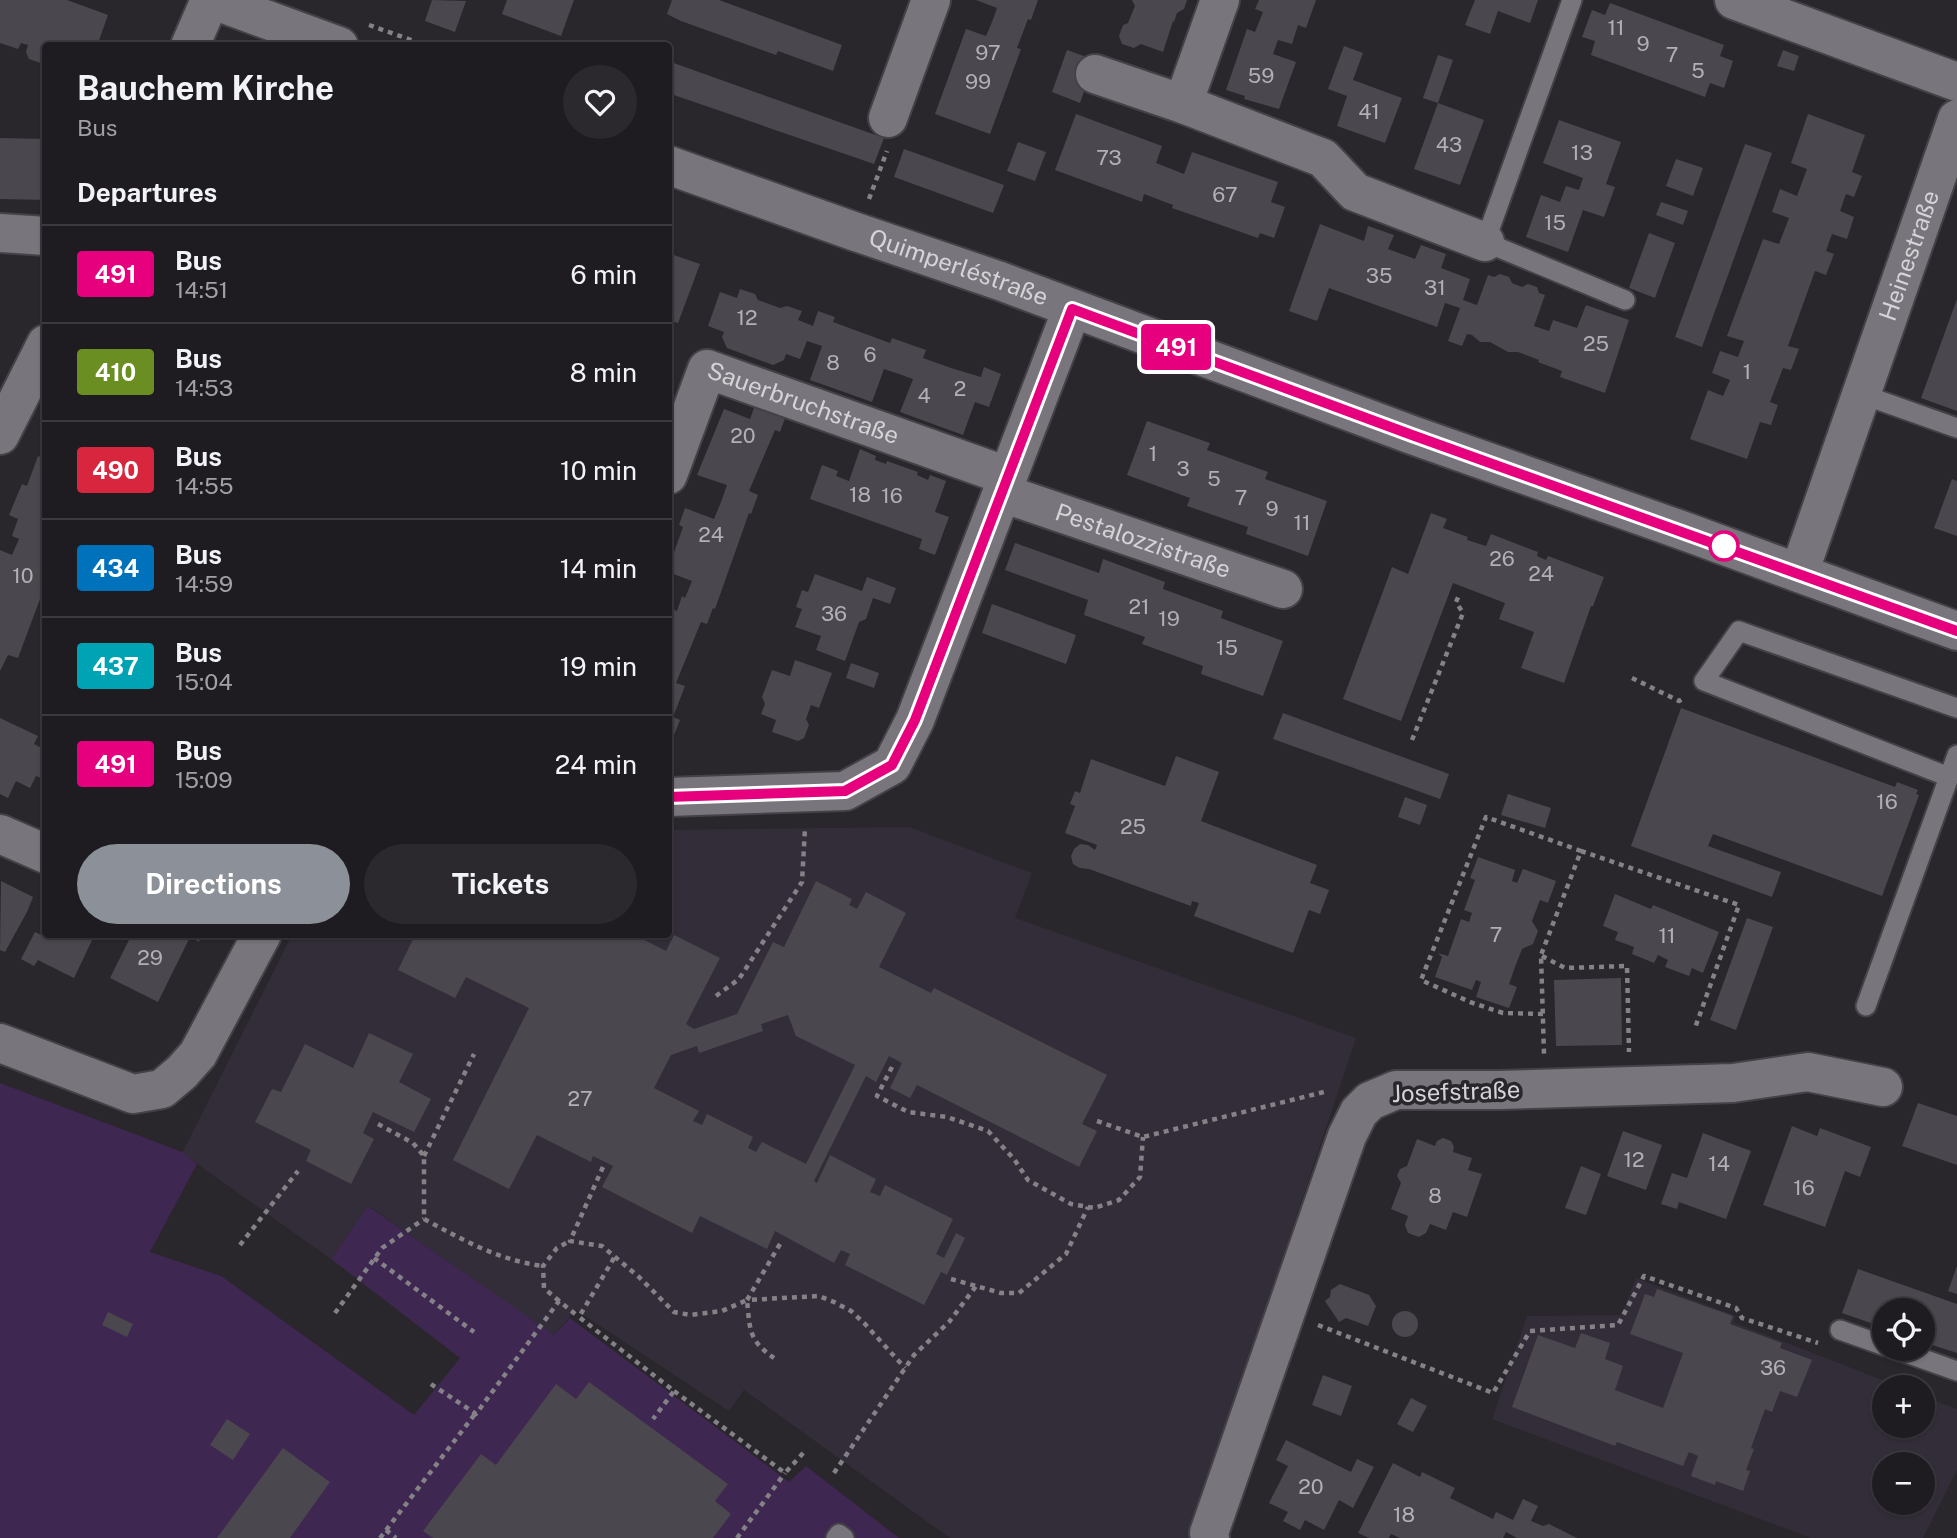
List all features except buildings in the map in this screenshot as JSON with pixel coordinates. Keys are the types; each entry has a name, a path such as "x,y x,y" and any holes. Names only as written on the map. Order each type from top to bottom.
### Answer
{"street":[{"path":"192,42 211,0 328,42"},
{"path":"889,132 931,0"},
{"path":"1183,104 1220,0"},
{"path":"1734,0 1957,82"},
{"path":"1095,74 1183,104 1323,158 1355,192 1485,242"},
{"name":"Heinestraße","path":"1800,573 1957,119"},
{"name":"Quimperléstraße","path":"672,166 1000,281 1412,435 1957,631"},
{"path":"0,233 42,236"},
{"path":"672,797 845,791 892,765 915,720 1072,309"},
{"path":"0,435 42,352"},
{"name":"Sauerbruchstraße","path":"672,464 707,369 1004,485"},
{"name":"Pestalozzistraße","path":"1004,485 1283,589"},
{"path":"0,834 42,852"},
{"path":"0,1043 133,1094 162,1089 198,1054 260,938"},
{"name":"Josefstraße","path":"1210,1538 1209,1533 1284,1312 1347,1136 1359,1112 1370,1101 1396,1090 1630,1086 1680,1072 1732,1083 1808,1072 1883,1087"}],"lane":[{"path":"1572,0 1485,242 1625,300"},
{"path":"1861,394 1957,428"},
{"path":"1949,777 1704,681 1739,631 1957,708"},
{"path":"1866,1006 1957,755"},
{"path":"1840,1330 1872,1341"},
{"path":"1929,1361 1957,1371"},
{"path":"836,1538 839,1534 845,1538"}],"path":[{"path":"856,232 889,132"},
{"path":"1412,740 1463,613 1456,602 1460,593"},
{"path":"1632,678 1679,701 1704,681"},
{"path":"716,996 739,979 802,882 806,844 805,793"},
{"path":"1543,1014 1503,1013 1470,1002 1421,980 1486,817 1739,905 1695,1028"},
{"path":"1545,1089 1541,955 1581,851"},
{"path":"1541,955 1565,968 1626,966 1630,1086"},
{"path":"424,1219 424,1156 474,1054"},
{"path":"892,1067 877,1096 908,1112 947,1117 988,1131 1014,1159 1028,1180 1072,1203 1094,1208 1119,1200 1140,1177 1143,1137"},
{"path":"1097,1121 1143,1137 1324,1092 1359,1112"},
{"path":"378,1124 413,1143 424,1156"},
{"path":"570,1241 603,1167"},
{"path":"240,1245 298,1171"},
{"path":"951,1279 1001,1293 1019,1293 1066,1254 1088,1207"},
{"path":"335,1312 382,1248 424,1219"},
{"path":"424,1219 481,1250 516,1263 543,1266"},
{"path":"785,1473 674,1391 544,1288 543,1266 557,1248 570,1241 602,1246 639,1277 674,1312 690,1315 722,1311 747,1300 819,1296 851,1311 905,1368"},
{"path":"774,1358 758,1347 750,1329 747,1300 780,1244"},
{"path":"374,1258 474,1332"},
{"path":"579,1317 614,1258"},
{"path":"1284,1312 1493,1393 1530,1331 1618,1325 1644,1276 1736,1308 1742,1318 1830,1348"},
{"path":"835,1473 914,1355 949,1322 976,1286"},
{"path":"380,1538 559,1301"},
{"path":"431,1384 476,1414"},
{"path":"653,1419 674,1391"},
{"path":"737,1538 785,1473 805,1451"},
{"path":"386,1530 396,1538"}],"shaded area":[{"path":"909,827 1032,873 1015,918 1356,1038 1189,1538 950,1538 744,1390 729,1411 576,1310 553,1336 369,1206 331,1259 182,1153 290,938 672,938 672,830"},
{"path":"0,1083 182,1152 197,1164 150,1252 221,1276 414,1415 460,1358 331,1259 368,1206 554,1335 570,1318 789,1482 806,1466 899,1538 0,1538"},
{"path":"1636,1278 1736,1316 1733,1322 1872,1376 1872,1438 1935,1438 1935,1401 1957,1409 1957,1470 1935,1514 1935,1452 1872,1452 1872,1515 1934,1515 1923,1538 1811,1538 1492,1419 1527,1316 1621,1315"}],"bus line":[{"name":"491","path":"672,797 845,791 892,765 915,720 1072,309 1412,435 1957,631"}]}
